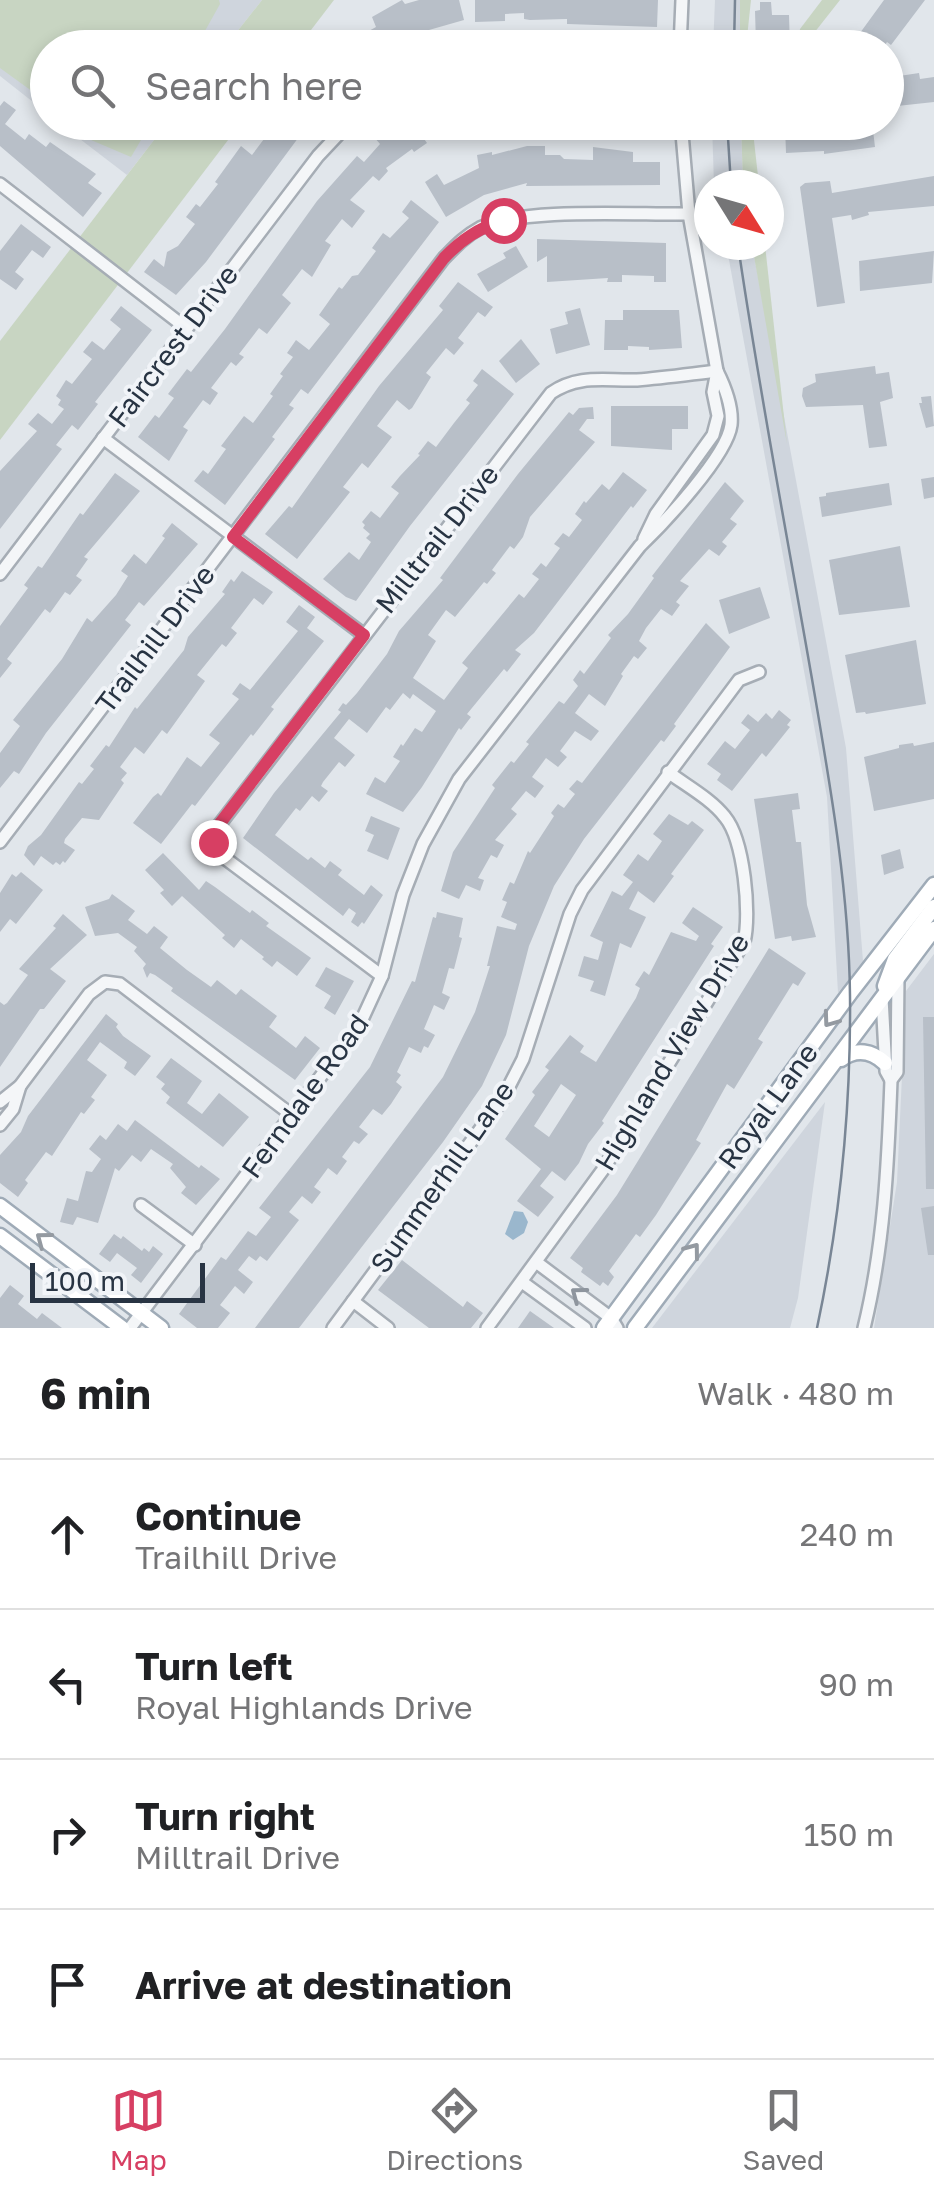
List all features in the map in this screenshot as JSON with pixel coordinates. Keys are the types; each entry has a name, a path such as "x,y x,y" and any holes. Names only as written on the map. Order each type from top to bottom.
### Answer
{"main road":[{"name":"Royal Lane","path":"611,1325 850,993 934,885"},
{"path":"882,998 895,959 934,907"},
{"name":"Royal Lane","path":"635,1328 934,929"},
{"path":"817,1085 848,1054 870,1052 885,1063"},
{"path":"0,1206 161,1328"},
{"path":"0,1236 122,1328"}],"street":[{"path":"681,30 682,0"},
{"name":"Faircrest Drive","path":"0,574 333,140"},
{"path":"682,140 689,214 718,371"},
{"path":"3,192 186,328"},
{"name":"Trailhill Drive","path":"0,842 461,240 481,228 528,217 689,214"},
{"name":"Ferndale Road","path":"640,546 656,514 717,426 714,392 718,371"},
{"name":"Ferndale Road","path":"130,1328 359,1026 382,976 402,895 423,844 459,779 640,546 665,522 720,451 730,430 731,416 718,371"},
{"name":"Milltrail Drive","path":"382,976 222,856 213,842 218,826 551,393 566,383 586,378 636,380 718,371"},
{"path":"103,438 364,635"},
{"name":"Summerhill Lane","path":"333,1328 502,1100 523,1059 570,914 582,890 739,680 759,672"},
{"name":"Highland View Drive","path":"487,1328 602,1171 744,942 748,911 733,826 668,772"},
{"path":"892,1080 897,1072 898,977"},
{"path":"0,1102 20,1086 89,994 105,982 120,984 292,1116"},
{"path":"864,1328 882,1242 892,1080 885,1063 882,998"},
{"path":"0,1126 12,1109 20,1086"},
{"path":"141,1205 195,1244"},
{"path":"536,1262 611,1325"},
{"path":"522,1282 584,1328"},
{"path":"353,1301 388,1328"}],"shaded area":[{"path":"0,0 262,0 238,30 30,30 30,100 0,76"},
{"path":"715,0 740,0 740,30 714,30"},
{"path":"81,140 154,140 127,175"},
{"path":"713,140 742,140 743,170 714,170"},
{"path":"729,260 755,260 846,748 863,961 838,993 827,797"},
{"path":"934,954 934,1328 874,1328 897,1182 906,991"},
{"path":"825,1102 798,1298 790,1328 652,1328"}],"green space":[{"path":"0,0 219,0 205,30 30,30 30,90 0,68"},
{"path":"262,0 334,0 311,30 238,30"},
{"path":"740,0 751,0 748,30 740,30"},
{"path":"822,0 840,0 816,30 800,29"},
{"path":"91,140 141,140 131,157"},
{"path":"154,140 228,140 0,440 0,341"},
{"path":"742,140 754,140 757,170 743,170"},
{"path":"755,260 767,260 787,444"}],"water":[{"path":"514,1211 523,1212 528,1222 524,1233 513,1240 505,1234"}],"building":[{"path":"402,0 405,4 459,0 464,20 429,30 371,30 376,27 372,17"},
{"path":"475,0 658,0 657,27 567,24 567,19 524,19 524,13 505,14 505,21 475,22"},
{"path":"884,0 925,0 902,30 862,30"},
{"path":"760,2 771,2 772,15 789,15 789,30 756,30 755,11 760,10"},
{"path":"919,73 920,79 934,77 934,102 904,105 904,75"},
{"path":"4,101 16,110 5,124 25,140 29,134 30,140 46,147 50,142 96,174 88,183 102,193 83,217 0,146 0,106"},
{"path":"263,140 297,140 206,262 176,295 144,272 154,259 164,267 167,252 178,246 195,224 186,217 196,204 200,207 218,184 215,182 241,146 252,155"},
{"path":"377,140 427,143 386,168 388,171 379,181 373,176 350,200 365,211 352,228 342,219 325,241 331,245 312,277 302,269 282,295 291,303 267,334 259,328 239,354 244,357 236,366 231,362 211,388 218,393 210,405 203,400 183,427 188,430 169,461 138,437 155,415 159,418 174,398 168,394 225,329 317,201 357,156 364,162 380,144"},
{"path":"786,140 874,140 875,147 824,154 786,153"},
{"path":"545,146 545,155 560,155 564,159 593,160 593,147 633,152 633,162 660,162 660,185 526,186 527,183 484,195 446,217 425,182 437,174 444,185 479,168 477,155"},
{"path":"934,176 934,206 868,212 869,215 852,220 851,215 832,218 845,303 817,307 800,187 830,181 832,193"},
{"path":"411,200 439,222 308,394 301,389 289,405 294,408 272,437 275,439 225,505 194,481 203,470 208,474 226,449 221,446 244,416 253,423 273,396 270,394 283,376 280,374 293,357 287,353 296,340 309,350 330,324 319,315 339,287 342,289 352,276 358,275 376,251 372,248 383,233 390,238 409,218 402,212"},
{"path":"21,224 51,247 43,258 32,250 15,272 24,279 16,290 0,279 0,251"},
{"path":"537,239 666,243 666,282 654,282 654,276 622,275 622,282 607,282 608,278 547,282 547,256 537,262"},
{"path":"516,246 528,267 488,292 477,274 506,258 503,253"},
{"path":"934,251 932,283 860,291 859,261"},
{"path":"458,282 493,307 485,317 478,312 458,338 464,343 454,355 446,348 426,373 431,377 412,408 409,410 397,400 377,426 392,437 368,468 362,463 343,487 350,492 297,559 265,534 289,506 292,508 379,386 443,310 439,306"},
{"path":"121,306 152,330 78,430 72,425 56,445 62,449 0,529 0,471 37,431 28,424 38,413 52,424 64,409 58,405 61,400 56,396 66,380 72,384 92,359 83,352 92,341 104,350 121,329 110,320"},
{"path":"580,308 590,345 556,354 550,329 568,324 565,312"},
{"path":"623,310 679,310 682,348 649,350 628,346 628,350 604,350 605,320 623,320"},
{"path":"521,339 540,364 516,383 499,361"},
{"path":"875,366 876,374 889,372 893,398 880,402 887,446 869,448 863,405 806,407 802,396 803,388 816,382 815,374"},
{"path":"482,369 514,394 356,601 346,597 323,579 349,552 359,560 371,542 362,522 371,511 380,518 399,493 391,487 428,441 436,447 470,403 466,400 478,385 473,381"},
{"path":"931,396 934,426 926,428 919,403 921,397"},
{"path":"611,406 688,406 688,429 672,429 672,450 611,446"},
{"path":"593,407 594,419 587,419 579,430 595,442 530,517 523,537 514,549 510,546 487,584 484,582 455,617 446,610 428,635 436,641 413,678 444,700 468,668 462,663 519,594 524,598 539,579 532,574 541,563 546,567 560,548 554,544 563,533 569,537 582,520 575,514 584,501 602,484 609,490 623,472 647,490 534,633 515,650 521,654 467,714 471,717 459,728 403,812 366,794 375,777 385,783 400,761 393,757 401,744 415,728 422,732 436,711 413,694 410,699 403,693 390,710 386,707 367,733 349,719 334,738 355,755 345,767 339,762 323,782 321,786 328,791 319,802 312,796 300,811 296,808 275,835 308,860 311,857 325,868 330,861 342,870 338,875 364,895 371,885 383,895 358,927 351,922 356,913 349,908 343,916 243,838 274,793 341,712 338,710 343,703 346,705 357,693 399,631 443,580 440,578 518,474 569,412 573,415 579,408"},
{"path":"115,473 140,491 84,557 88,559 76,576 82,580 70,595 65,592 50,613 45,609 7,659 12,663 0,678 0,626 28,588 24,585 38,566 42,568 80,513 83,515"},
{"path":"934,477 934,497 924,499 921,479"},
{"path":"725,482 744,501 730,519 737,524 722,542 727,546 719,556 709,549 680,581 689,586 676,602 680,605 672,616 661,609 646,628 639,641 647,648 638,659 634,656 605,706 589,694 575,713 599,731 591,741 575,731 560,751 567,757 558,767 546,758 532,777 544,786 535,798 526,791 511,809 517,814 495,840 504,845 497,858 491,855 478,878 484,880 480,891 466,885 459,899 441,891 453,852 495,788 492,785 511,761 514,763 559,701 564,704 578,686 573,680 580,670 584,674 611,638 608,635 628,614 652,576"},
{"path":"889,483 892,505 822,517 819,497 826,493"},
{"path":"172,523 198,544 144,606 139,602 125,620 131,625 46,733 19,774 14,771 0,788 0,753 20,726 13,720 62,659 87,618 92,622 116,595 128,576 121,571 134,554 146,564"},
{"path":"900,546 910,607 839,615 829,560"},
{"path":"242,571 273,592 263,605 254,598 231,628 237,633 226,647 222,644 197,675 205,681 167,734 162,730 144,754 135,747 120,767 127,773 121,780 124,783 99,820 82,818 65,839 64,843 75,850 65,863 53,865 41,856 34,866 24,855 28,846 94,769 90,766 184,650 188,637 225,594 222,592 231,579 234,582"},
{"path":"760,587 770,618 729,634 719,600"},
{"path":"299,605 315,617 307,628 324,641 253,736 161,844 133,823 153,797 158,793 161,796 187,757 201,767 220,743 209,735 239,699 232,694 240,683 250,690 298,631 286,622"},
{"path":"706,623 730,647 664,742 661,740 584,839 554,886 529,946 506,1035 482,1086 299,1328 255,1328 443,1077 475,1012 490,966 497,926 515,930 517,924 501,917 507,902 502,900 510,882 514,884 528,851 554,816 551,813 558,804 564,808 575,794 569,789 577,780 582,783"},
{"path":"916,640 926,704 856,713 845,655"},
{"path":"779,710 791,720 787,725 790,727 766,757 762,753 732,791 717,780 721,774 707,764 725,741 735,749 750,730 741,723 748,714 758,722 766,713 772,719"},
{"path":"934,742 934,799 874,811 864,757 899,745"},
{"path":"798,793 800,809 792,810 796,842 801,842 807,905 816,937 792,941 791,936 775,939 754,799"},
{"path":"669,814 688,825 692,821 704,830 654,903 638,891 629,909 646,917 631,948 620,943 605,996 590,991 594,981 578,976 584,956 598,960 603,942 590,936 612,891 622,896 633,882 623,875 638,854 648,861 662,841 653,834"},
{"path":"371,816 400,828 388,860 367,851 374,835 365,831"},
{"path":"900,849 904,868 884,875 881,855"},
{"path":"163,853 199,890 206,881 250,913 252,910 269,923 266,926 311,958 297,976 277,961 272,967 241,939 234,948 182,896 172,906 160,893 164,890 145,870"},
{"path":"21,872 43,890 16,924 10,919 0,932 0,893 12,874 16,877"},
{"path":"112,894 135,911 128,920 147,934 154,926 168,937 160,948 187,970 211,987 217,980 236,995 241,989 277,1016 269,1027 296,1048 305,1036 320,1048 295,1080 171,991 173,988 155,975 150,973 147,978 143,968 146,964 134,951 137,947 118,933 95,936 85,907 109,899"},
{"path":"693,907 723,927 579,1163 565,1181 552,1171 540,1186 554,1197 538,1217 517,1201 541,1169 505,1139 549,1070 545,1067 570,1035 584,1046 580,1052 596,1062 636,998 640,988 635,985 644,971 649,975 671,932 696,941 699,936 682,923","holes":["561,1084 576,1095 549,1137 534,1126"]},
{"path":"437,912 463,918 459,937 462,938 454,969 449,968 442,993 450,997 444,1010 434,1005 424,1029 435,1035 428,1048 424,1046 421,1053 409,1047 397,1072 401,1075 396,1082 402,1087 391,1104 382,1115 373,1109 359,1127 368,1134 359,1144 354,1141 342,1157 347,1161 337,1175 328,1168 314,1187 321,1192 312,1204 302,1196 289,1212 299,1220 267,1261 249,1256 238,1270 253,1282 244,1294 235,1286 220,1305 230,1313 218,1328 197,1328 179,1314 221,1257 226,1260 248,1231 256,1236 271,1217 259,1208 370,1067 412,981 415,982"},
{"path":"63,914 87,935 50,969 66,981 40,1009 0,1067 0,1002 7,1003 28,975 19,969 56,928 53,926"},
{"path":"769,948 806,973 798,986 793,983 758,1039 763,1042 734,1089 727,1084 696,1140 701,1143 656,1215 640,1237 636,1234 609,1271 614,1277 608,1286 603,1282 600,1286 570,1258 617,1195"},
{"path":"326,967 354,981 335,1015 324,1008 331,996 315,986"},
{"path":"106,1014 118,1024 123,1036 151,1056 135,1076 124,1068 127,1062 100,1042 87,1060 107,1075 91,1097 95,1100 84,1114 81,1112 52,1156 46,1152 25,1180 28,1183 18,1197 0,1183 0,1155"},
{"path":"923,1017 934,1017 934,1189 926,1189"},
{"path":"171,1058 202,1081 187,1103 202,1114 219,1093 249,1117 223,1147 166,1103 170,1097 161,1089 165,1084 156,1077"},
{"path":"135,1120 220,1179 196,1205 181,1193 186,1187 170,1168 173,1164 151,1149 141,1162 132,1155 119,1171 115,1168 98,1223 77,1217 73,1225 60,1222 67,1198 78,1201 86,1171 92,1172 101,1159 89,1149 100,1135 106,1140 118,1124 127,1131"},
{"path":"934,1206 934,1255 928,1255 921,1208"},
{"path":"114,1234 142,1251 144,1248 149,1252 153,1246 163,1254 141,1283 131,1275 137,1268 117,1253 110,1262 99,1254"},
{"path":"402,1260 463,1307 467,1301 483,1313 471,1328 429,1328 378,1290"},
{"path":"10,1285 24,1296 18,1304 37,1319 42,1313 62,1328 0,1328 0,1298"},
{"path":"530,1311 554,1328 518,1328"}],"tram line":[{"path":"734,30 735,0"},
{"path":"728,140 730,170"},
{"path":"740,260 825,758 846,917 850,996 846,1121 838,1205 817,1328"}],"route":[{"path":"213,842 218,826 364,635 233,537 444,258 461,240 503,220"}]}
